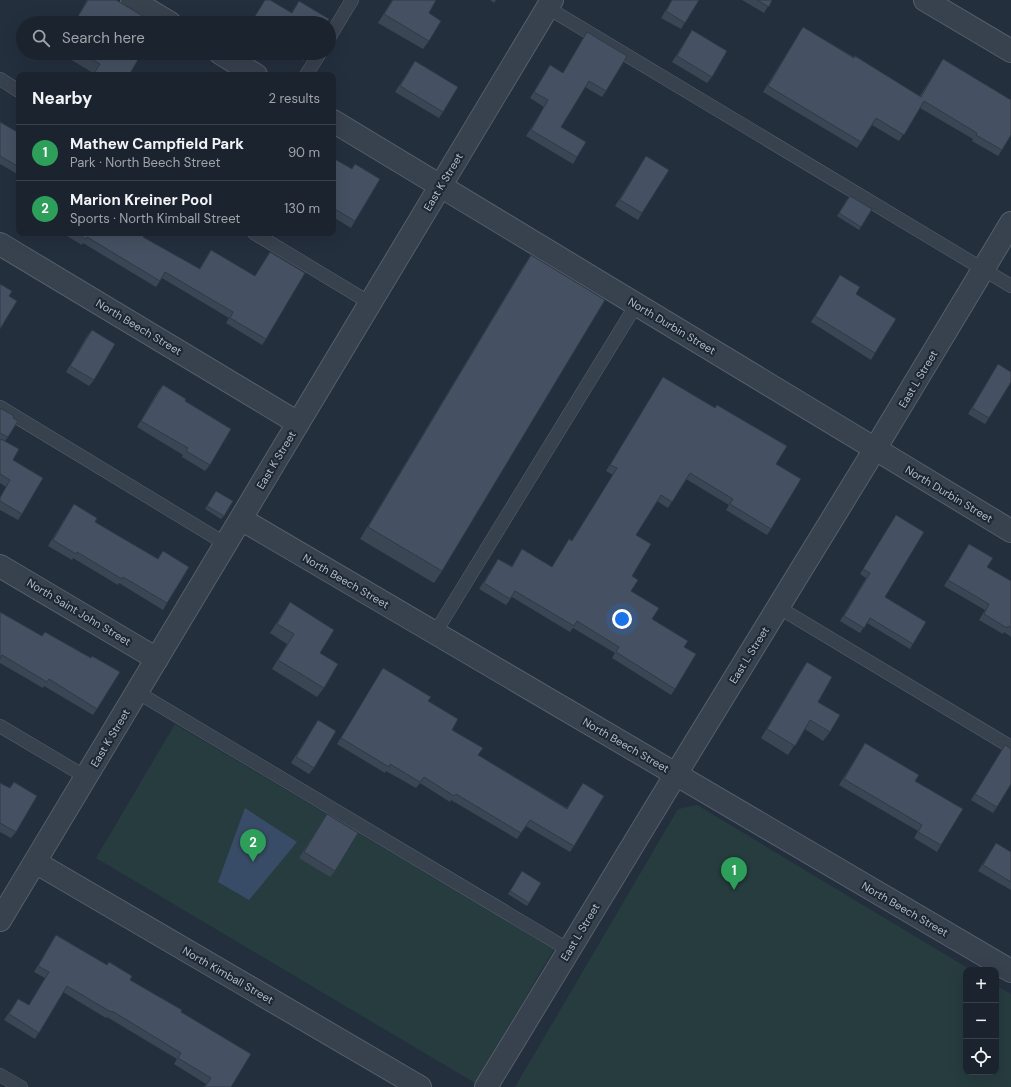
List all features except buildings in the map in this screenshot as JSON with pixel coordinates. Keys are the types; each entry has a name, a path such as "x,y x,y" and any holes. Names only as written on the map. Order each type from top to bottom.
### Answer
{"street":[{"path":"925,0 1011,51"},
{"path":"134,1 159,16"},
{"name":"East K Street","path":"4,906 35,862 550,4"},
{"path":"231,60 251,72"},
{"name":"North Durbin Street","path":"336,123 1011,531"},
{"name":"East L Street","path":"486,1087 778,607 876,449 1011,223"},
{"name":"North Beech Street","path":"0,244 298,423"},
{"name":"North Beech Street","path":"241,519 1011,971"},
{"name":"North Saint John Street","path":"0,566 157,659"},
{"name":"North Kimball Street","path":"35,862 420,1087"}],"lane":[{"path":"336,26 352,0"},
{"path":"550,4 1011,286"},
{"path":"308,72 316,60"},
{"path":"0,79 16,89"},
{"path":"259,236 370,303"},
{"path":"435,633 636,305"},
{"path":"0,407 226,544"},
{"path":"778,607 1011,747"},
{"path":"137,692 569,950"},
{"path":"0,726 86,777"},
{"path":"0,1075 21,1087"}],"green space":[{"path":"175,724 554,949 475,1083 96,858"},
{"path":"697,805 966,967 963,967 963,1075 999,1075 999,987 1011,994 1011,1087 515,1087 678,809"}],"water":[{"path":"245,808 297,842 249,900 218,882"}],"place":[{"name":"Marion Kreiner Pool","path":"253,862"},
{"name":"Mathew Campfield Park","path":"734,890"}]}
